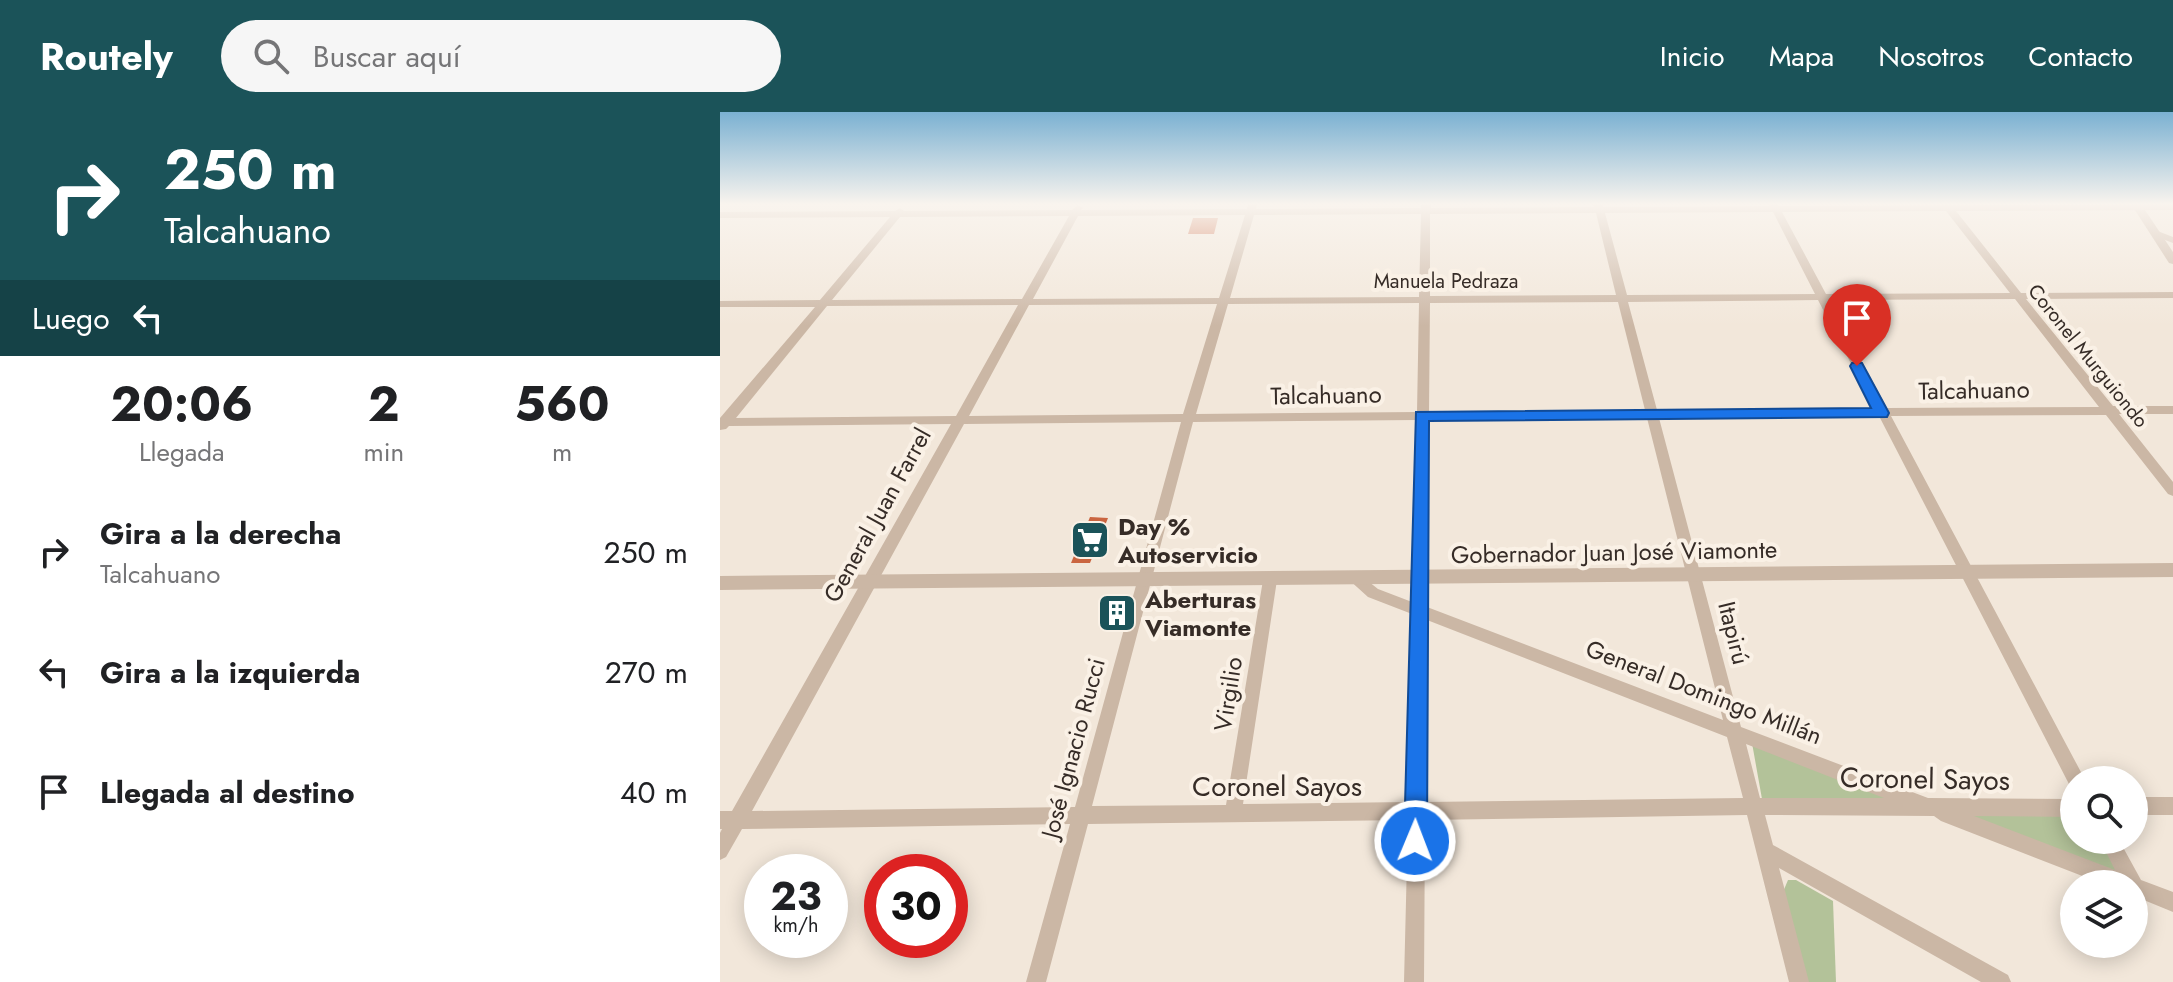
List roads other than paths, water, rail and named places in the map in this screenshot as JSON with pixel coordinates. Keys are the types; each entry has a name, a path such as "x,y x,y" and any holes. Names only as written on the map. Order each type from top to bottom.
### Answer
{"street":[{"path":"722,424 872,245"},
{"name":"General Juan Farrel","path":"720,851 729,820 1058,245"},
{"name":"José Ignacio Rucci","path":"1036,982 1143,581 1241,245"},
{"path":"1414,982 1424,245"},
{"name":"Itapirú","path":"1608,245 1768,852 1799,982"},
{"path":"1794,245 2068,766"},
{"name":"Coronel Murguiondo","path":"1977,245 2173,491"},
{"name":"Manuela Pedraza","path":"720,304 2173,295"},
{"name":"Talcahuano","path":"722,424 2173,410"},
{"name":"Gobernador Juan José Viamonte","path":"720,583 2173,570"},
{"name":"General Domingo Millán","path":"1354,578 1373,593 2094,870"},
{"name":"Virgilio","path":"1233,815 1270,580"},
{"path":"2148,806 2173,806"},
{"name":"Coronel Sayos","path":"729,820 2060,808"},
{"path":"1768,852 2001,982"},
{"name":"General Domingo Millán","path":"2148,891 2173,902"}],"place":[{"name":"Day % Autoservicio","path":"1090,540"},
{"name":"Aberturas Viamonte","path":"1117,613"}]}
